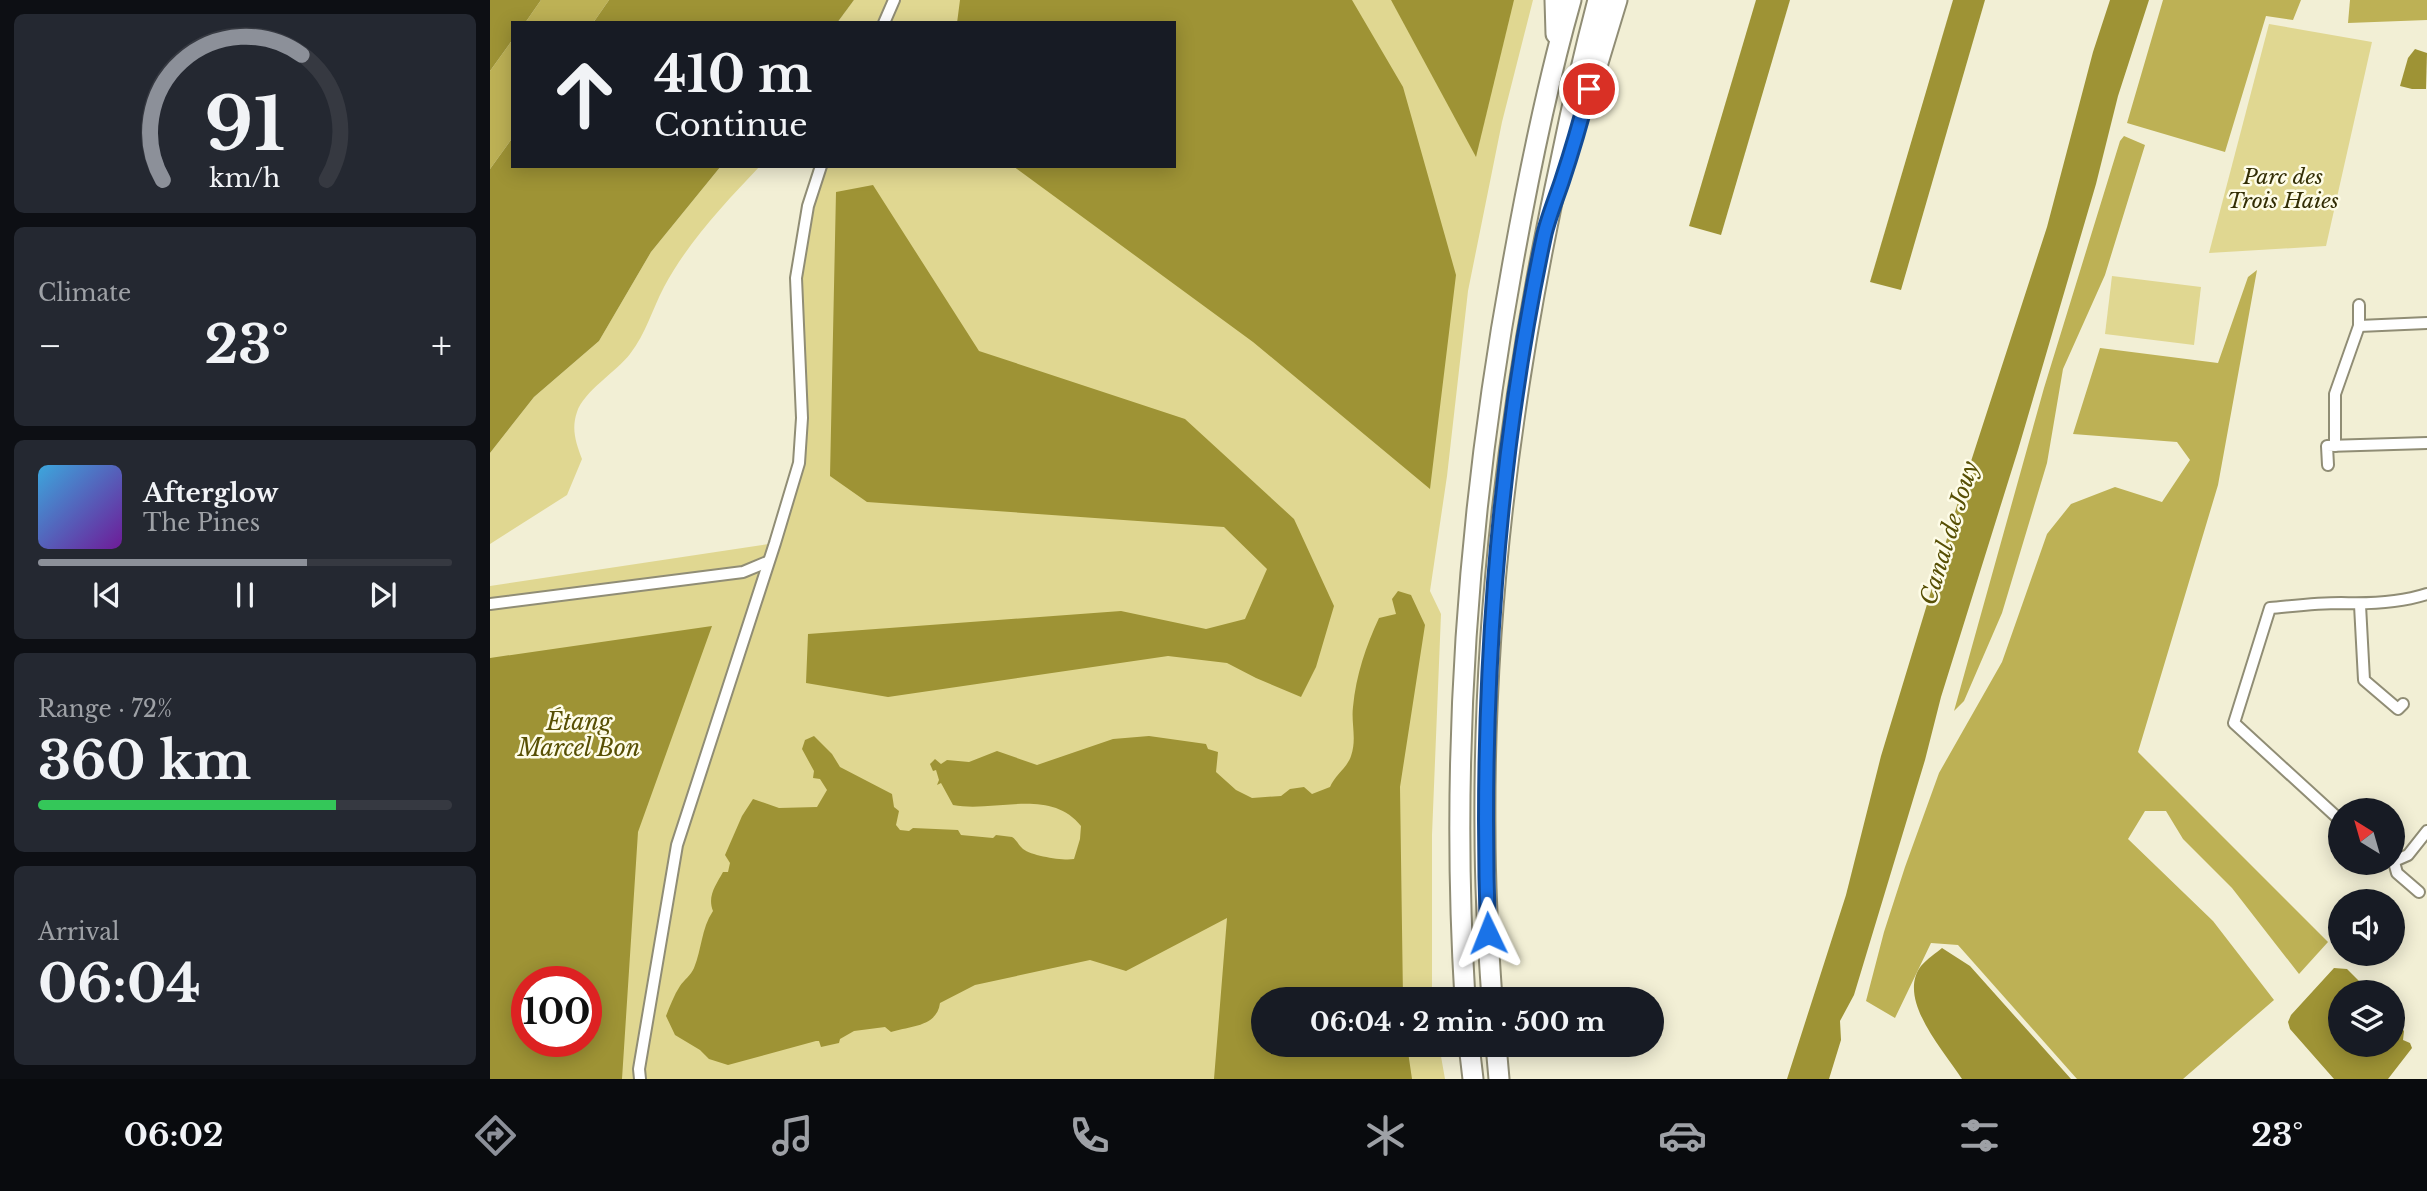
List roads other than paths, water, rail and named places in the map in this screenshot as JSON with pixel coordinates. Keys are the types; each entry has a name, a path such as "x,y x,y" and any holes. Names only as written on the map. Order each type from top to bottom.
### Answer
{"highway":[{"path":"1555,0 1557,50"},
{"path":"1464,987 1459,864 1460,748 1473,547 1486,429 1507,296 1557,50 1572,0"},
{"path":"1492,987 1485,830 1492,632 1511,438 1532,297 1598,0"},
{"path":"1545,233 1617,0"},
{"path":"1470,1057 1473,1079"},
{"path":"1497,1057 1499,1079"}],"street":[{"path":"885,21 894,0"},
{"path":"640,1079 639,1069 660,935 677,845 713,740 799,463 802,418 796,278 807,206 820,168"},
{"path":"2335,446 2335,394 2360,326 2359,305"},
{"path":"2360,326 2427,323"},
{"path":"2328,466 2327,446 2427,443"},
{"path":"490,604 743,572 768,562"},
{"path":"2328,809 2234,723 2270,608 2341,603 2360,605 2413,599 2427,594"},
{"path":"2360,605 2364,680 2398,709 2403,704"},
{"path":"2405,856 2427,831"},
{"path":"2399,875 2419,892"}],"water":[{"path":"490,0 541,0 526,21 511,21 511,42 490,71"},
{"path":"609,0 854,0 838,21 594,21"},
{"path":"960,0 1352,0 1403,87 1456,275 1430,489 1253,342 1016,168 1176,168 1176,21 957,21"},
{"path":"1391,0 1514,0 1476,157"},
{"path":"1756,0 1790,0 1721,235 1689,226"},
{"path":"1953,0 1985,0 1901,290 1870,282"},
{"name":"Canal de Jouy","path":"2110,0 2149,0 2118,96 2096,184 2018,450 1941,697 1925,760 1854,995 1840,1021 1841,1040 1829,1079 1787,1079 1846,895 1881,756 1962,489 2047,227 2093,52"},
{"path":"2415,49 2427,53 2426,89 2400,86 2408,58"},
{"path":"511,140 511,168 719,168 651,252 599,341 534,397 490,453 490,169"},
{"path":"873,185 979,351 1185,419 1294,519 1334,606 1316,667 1301,697 1227,663 1168,656 888,697 806,683 808,634 1121,611 1206,629 1245,619 1267,569 1224,527 867,502 830,476 836,192"},
{"path":"1398,591 1411,595 1425,625 1400,787 1403,987 1251,987 1251,1057 1409,1057 1412,1079 1214,1079 1227,918 1126,971 1090,960 975,985 940,1003 934,1017 922,1024 891,1032 885,1027 854,1031 840,1039 839,1043 821,1047 819,1041 816,1041 728,1065 709,1059 700,1050 675,1035 666,1016 678,989 694,968 706,925 713,911 713,891 723,872 728,872 730,863 725,855 742,816 753,799 779,808 817,807 827,790 820,779 813,778 814,771 802,749 805,740 814,736 832,754 840,767 892,794 894,807 899,811 896,825 900,830 958,830 961,835 1012,837 1023,849 1033,854 1055,859 1074,859 1081,826 1068,814 1054,807 1038,804 969,807 953,805 941,783 937,785 939,780 936,770 933,771 930,764 935,759 941,764 947,760 969,762 997,751 1037,765 1113,739 1149,736 1206,744 1208,749 1218,752 1216,772 1236,790 1252,798 1281,796 1290,789 1304,787 1312,794 1330,787 1351,756 1354,743 1353,707 1362,661 1379,618 1396,614 1392,599"},
{"name":"Étang Marcel Bon","path":"712,626 638,832 622,1079 490,1079 490,658"},
{"path":"1942,948 1970,966 2071,1079 1962,1079 1925,1024 1914,994 1915,979 1921,966"},
{"path":"2334,968 2347,969 2358,980 2328,980 2328,1057 2405,1057 2405,1041 2412,1048 2388,1079 2334,1079 2290,1029 2288,1022 2291,1015"}],"park label":[{"name":"Parc des Trois Haies","path":"2283,189"}]}
